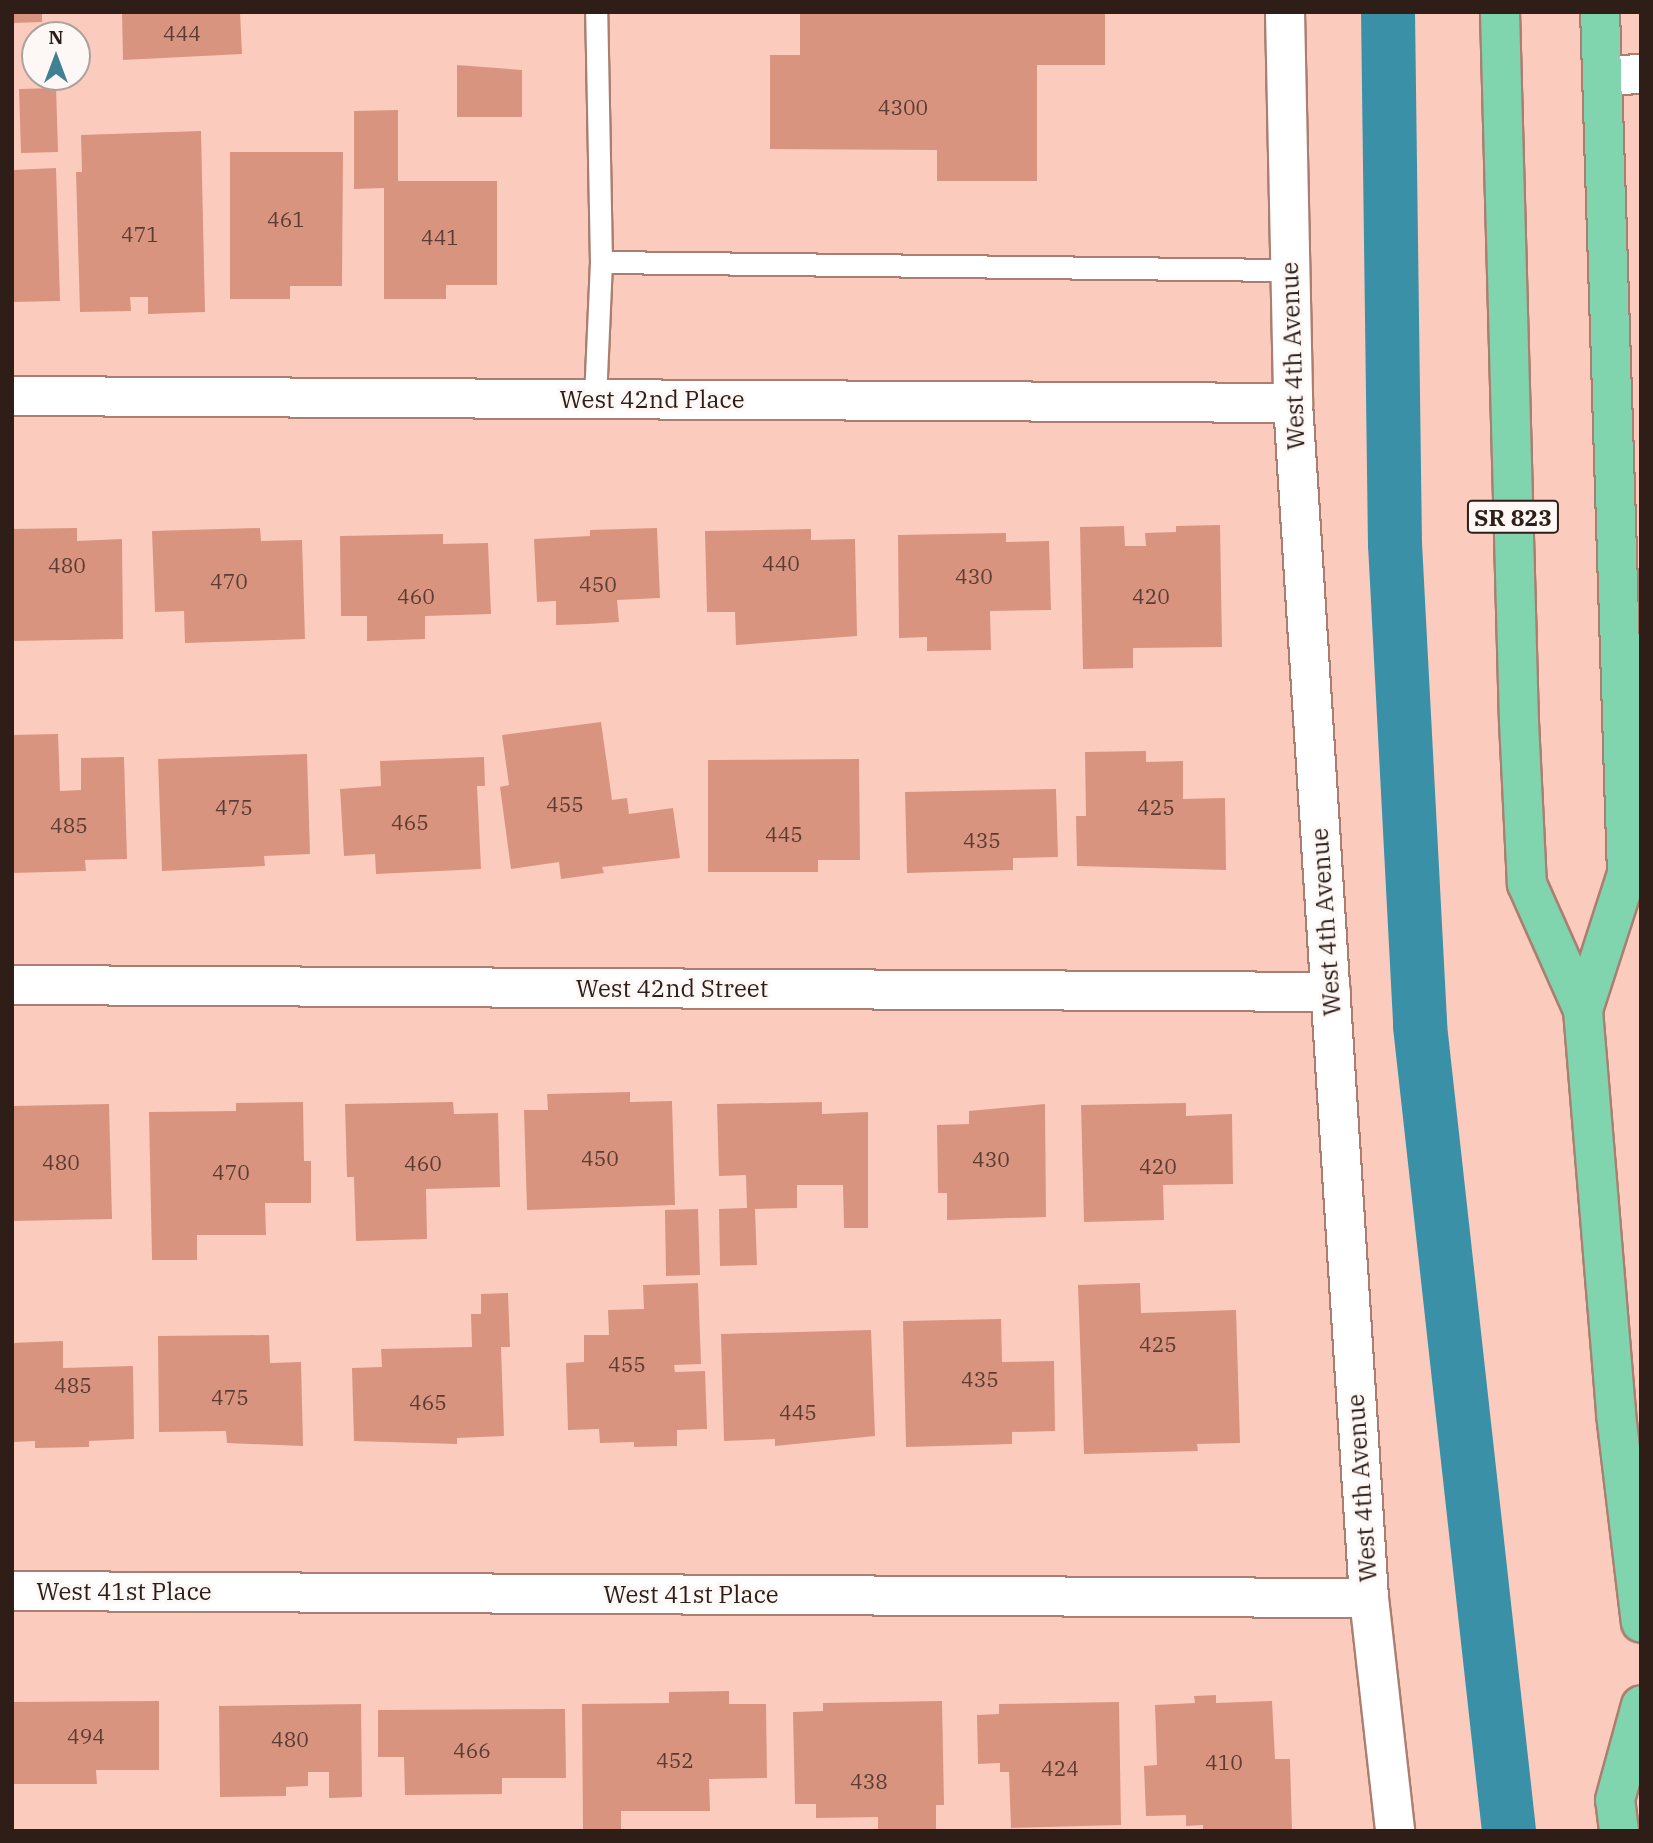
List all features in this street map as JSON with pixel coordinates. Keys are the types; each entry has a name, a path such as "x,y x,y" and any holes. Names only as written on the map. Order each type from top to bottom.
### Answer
{"main road":[{"name":"SR 823","path":"1500,12 1519,722 1527,884 1583,1010 1616,1414 1641,1623"},
{"name":"SR 823","path":"1583,1010 1634,874 1600,12"},
{"path":"1619,1831 1615,1800 1641,1704"}],"street":[{"name":"West 4th Avenue","path":"1285,12 1293,403 1369,1598 1395,1831"},
{"path":"1602,75 1641,74"},
{"name":"West 42nd Place","path":"12,396 1293,403"},
{"name":"West 42nd Street","path":"12,985 1331,992"},
{"name":"West 41st Place","path":"12,1591 1369,1598"}],"lane":[{"path":"595,399 601,262 596,12"},
{"path":"601,262 1290,270"}],"building":[{"path":"12,12 42,12 42,21 12,23"},
{"path":"122,12 240,12 242,54 123,60"},
{"path":"800,12 1105,12 1105,65 1037,65 1037,181 937,181 937,150 770,149 770,55 800,55"},
{"path":"457,65 522,70 522,117 457,117"},
{"path":"19,89 56,91 58,152 21,153"},
{"path":"398,110 398,181 497,181 497,285 446,285 446,299 384,299 384,188 354,189 354,111"},
{"path":"201,131 205,312 148,314 148,297 130,297 131,311 80,312 76,172 82,172 81,135"},
{"path":"230,152 343,152 342,286 290,286 290,299 230,299"},
{"path":"56,168 60,301 12,302 12,170"},
{"path":"1220,525 1222,647 1133,648 1133,668 1083,669 1080,527 1124,526 1125,546 1146,546 1145,533 1176,532 1176,526"},
{"path":"77,528 77,541 122,539 123,639 12,641 12,529"},
{"path":"260,528 261,541 302,540 305,639 185,643 184,611 155,612 152,531"},
{"path":"657,528 660,598 617,600 619,622 588,624 556,625 556,601 537,602 534,539 590,536 590,530"},
{"path":"811,529 811,540 855,539 857,636 736,645 735,612 707,612 705,531"},
{"path":"1006,533 1006,542 1049,541 1051,610 990,611 991,650 927,651 927,637 899,638 898,535"},
{"path":"443,534 443,544 488,543 491,614 425,616 425,639 367,641 367,616 341,616 340,536"},
{"path":"601,722 612,800 627,798 629,814 673,808 680,858 602,867 604,873 561,879 559,862 511,869 500,787 509,785 502,735"},
{"path":"58,734 60,791 81,790 81,758 124,757 127,859 85,860 86,871 12,873 12,735"},
{"path":"1146,751 1146,762 1183,761 1183,799 1225,798 1226,870 1077,866 1076,816 1086,816 1085,752"},
{"path":"307,754 310,854 264,856 265,866 162,871 158,759"},
{"path":"484,757 485,786 477,786 481,869 376,874 375,854 344,856 340,789 381,786 380,761"},
{"path":"859,759 860,860 818,860 818,872 708,872 708,760"},
{"path":"1056,789 1058,857 1013,858 1013,870 907,873 905,792"},
{"path":"630,1092 630,1102 672,1101 675,1205 527,1210 524,1110 548,1110 547,1094"},
{"path":"303,1102 304,1161 311,1161 311,1203 265,1203 266,1235 197,1235 197,1260 152,1260 149,1112 236,1111 236,1103"},
{"path":"453,1102 454,1114 498,1113 500,1187 426,1189 427,1239 356,1241 354,1177 347,1177 345,1104"},
{"path":"822,1102 822,1114 868,1112 868,1228 844,1228 843,1185 797,1185 797,1208 755,1209 757,1265 720,1266 719,1209 747,1208 746,1175 719,1176 717,1104"},
{"path":"1186,1103 1186,1116 1232,1114 1233,1184 1163,1185 1164,1220 1084,1222 1081,1105"},
{"path":"109,1104 112,1219 12,1221 12,1106"},
{"path":"1045,1104 1046,1217 947,1220 947,1193 938,1193 937,1125 969,1124 969,1111"},
{"path":"698,1209 700,1275 666,1276 665,1210"},
{"path":"698,1283 701,1364 674,1365 675,1372 705,1371 707,1429 677,1430 677,1446 634,1447 634,1442 600,1443 599,1429 568,1430 566,1363 584,1362 584,1335 609,1335 608,1310 644,1309 643,1285"},
{"path":"1140,1283 1141,1313 1236,1310 1240,1443 1197,1444 1198,1451 1084,1454 1078,1285"},
{"path":"508,1293 510,1347 501,1347 504,1436 457,1438 457,1444 354,1441 352,1368 382,1367 381,1349 472,1347 471,1314 481,1314 481,1294"},
{"path":"1001,1319 1002,1362 1054,1361 1055,1431 1012,1432 1012,1444 906,1447 903,1321"},
{"path":"871,1330 875,1436 775,1446 775,1439 724,1441 721,1334"},
{"path":"269,1335 270,1363 301,1362 303,1446 227,1443 226,1431 159,1432 158,1336"},
{"path":"63,1341 63,1368 133,1366 134,1439 89,1441 89,1447 35,1448 35,1441 12,1442 12,1343"},
{"path":"729,1691 729,1704 766,1704 767,1778 709,1779 710,1811 621,1811 621,1831 583,1831 582,1704 669,1703 669,1692"},
{"path":"1216,1695 1216,1703 1272,1701 1275,1759 1290,1759 1292,1831 1203,1831 1203,1825 1186,1826 1186,1815 1146,1816 1144,1766 1157,1765 1155,1705 1195,1703 1194,1696"},
{"path":"159,1701 159,1770 96,1770 97,1784 12,1784 12,1702"},
{"path":"942,1701 944,1805 936,1805 936,1831 878,1831 878,1817 816,1818 816,1804 795,1804 793,1712 823,1711 823,1703"},
{"path":"1119,1702 1121,1825 1011,1828 1009,1772 1000,1772 1000,1763 978,1764 977,1715 999,1714 999,1704"},
{"path":"361,1704 362,1797 329,1798 329,1772 308,1772 308,1786 286,1787 286,1796 220,1797 219,1706"},
{"path":"565,1709 566,1778 502,1778 502,1794 405,1795 404,1757 378,1757 378,1710"}],"waterway":[{"path":"1388,12 1395,544 1420,1026 1509,1831"}]}
